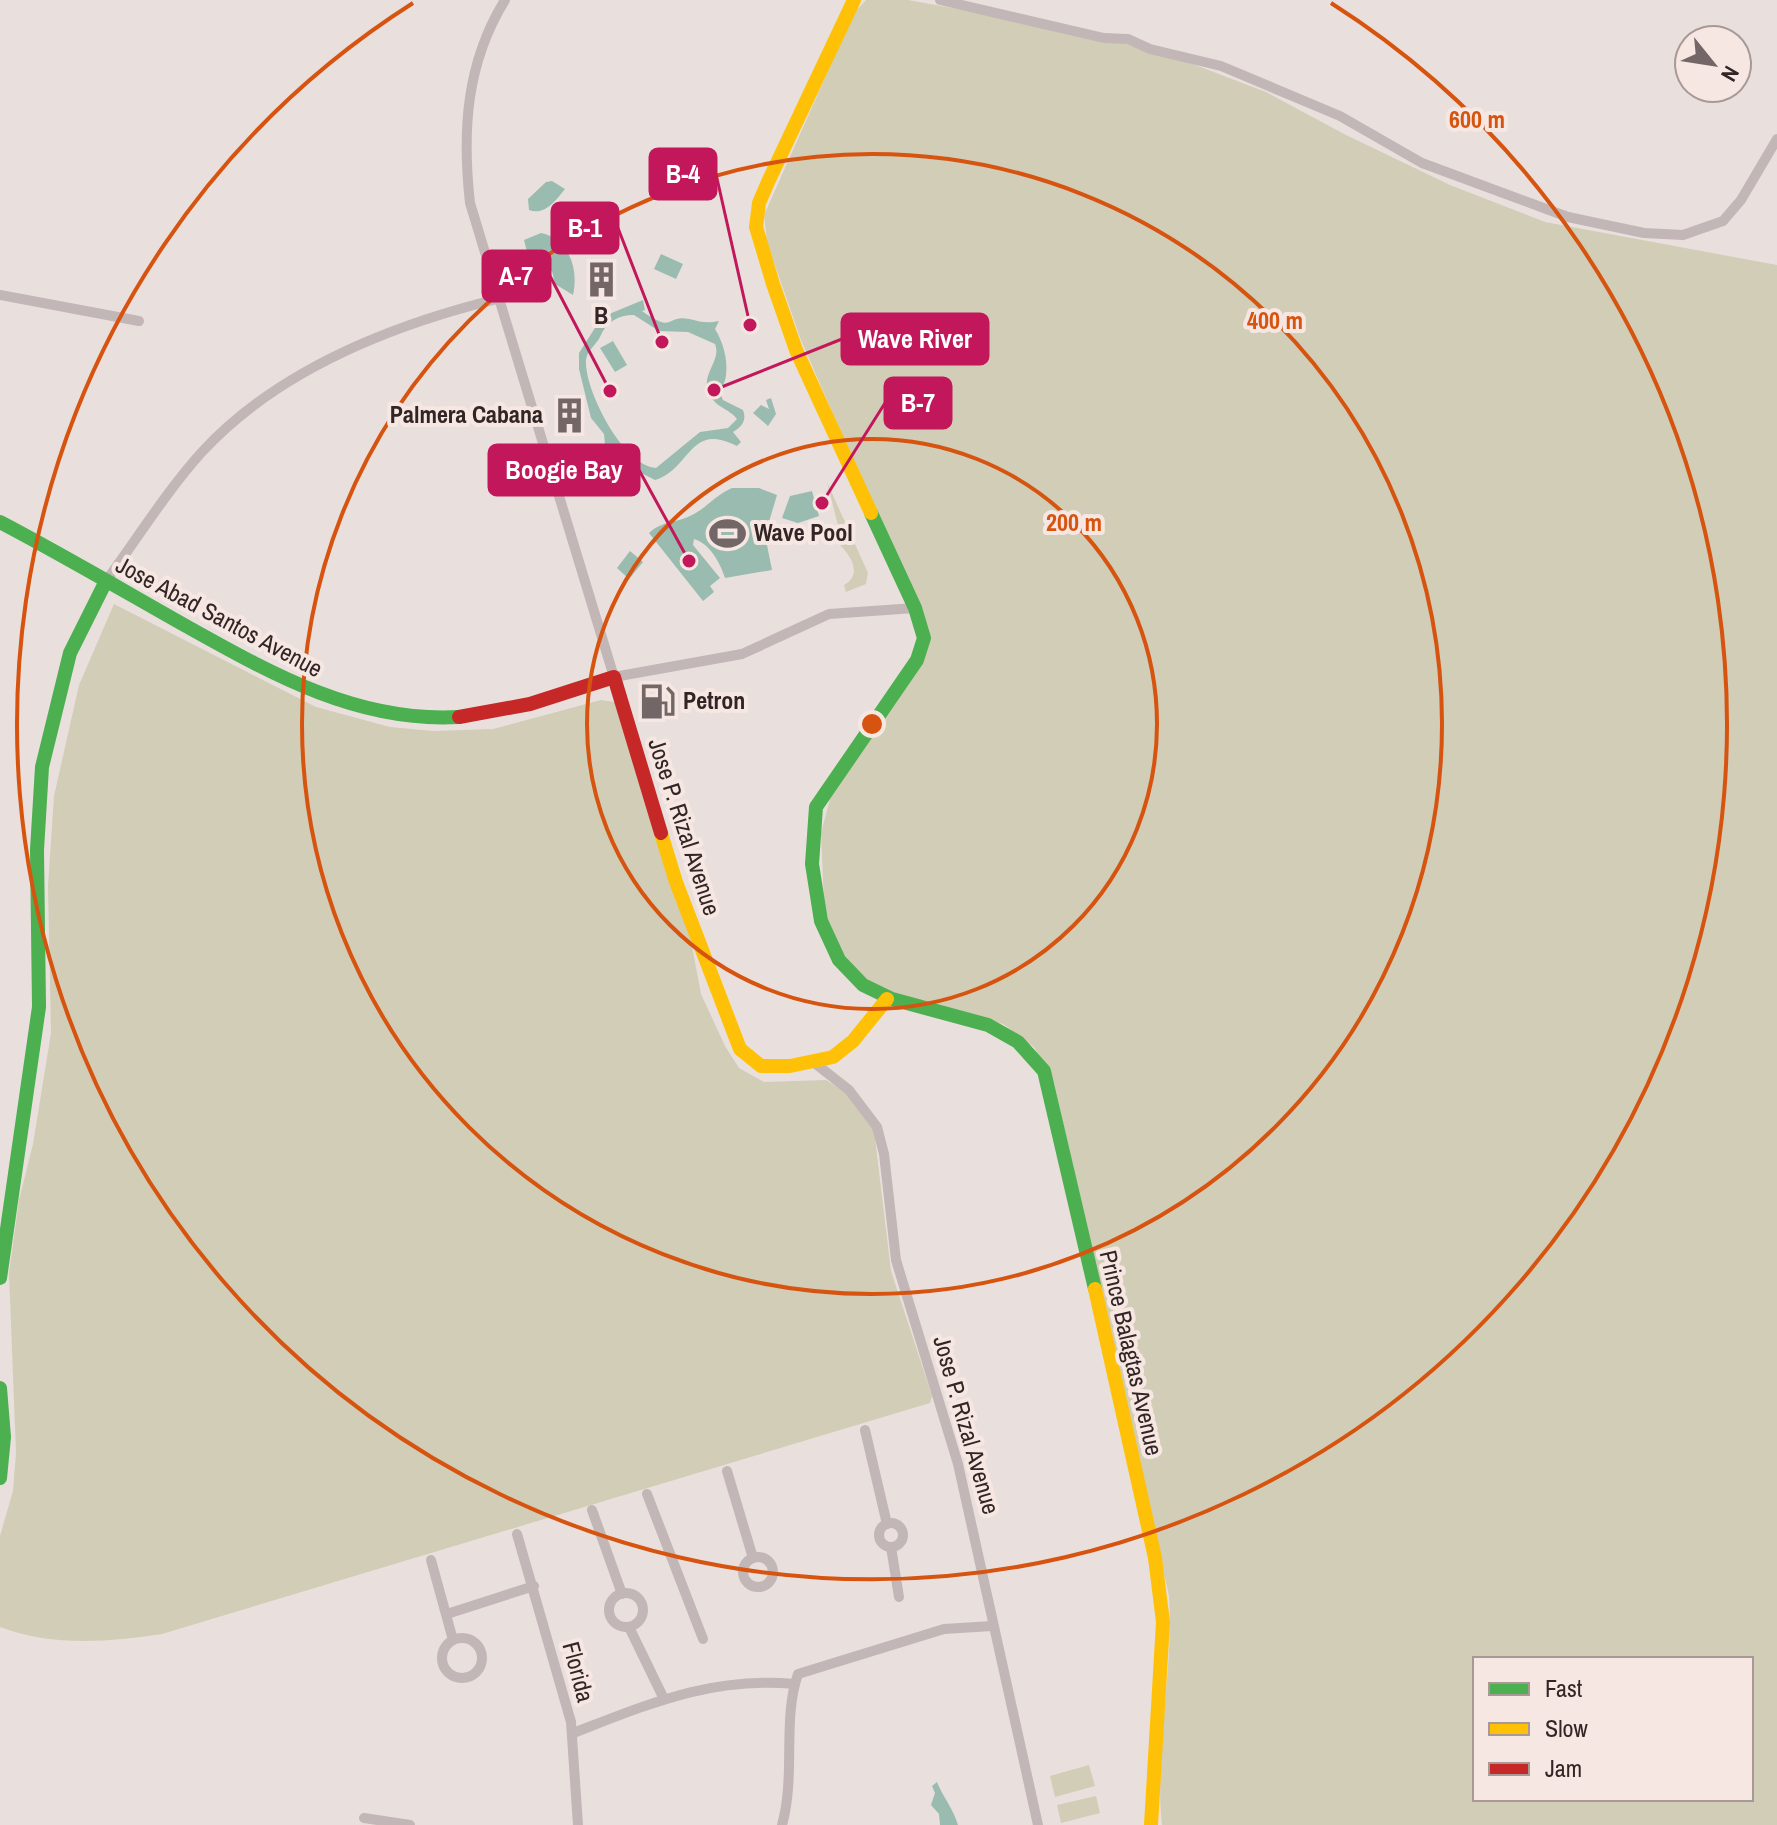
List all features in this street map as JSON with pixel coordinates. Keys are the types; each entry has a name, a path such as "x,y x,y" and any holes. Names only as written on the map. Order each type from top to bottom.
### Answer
{"main road":[{"path":"854,0 759,203 756,227 796,350 923,630 920,653 816,807 812,827 815,903 827,943 844,968 863,986 887,999"},
{"name":"Jose Abad Santos Avenue","path":"0,522 285,681 353,707 442,718 484,715 533,705 614,677"},
{"path":"0,1278 39,1007 37,850 42,767 70,653 106,581"},
{"name":"Jose P. Rizal Avenue","path":"614,677 676,882 740,1049 761,1066 790,1066 812,1061 844,1050 887,999"},
{"name":"Prince Balagtas Avenue","path":"887,999 962,1016 1005,1031 1020,1040 1044,1071 1132,1449 1160,1589 1163,1622 1151,1825"},
{"path":"0,1388 4,1437 0,1478"}],"street":[{"path":"505,0 480,48 473,74 465,160 470,203 614,677 742,654 829,614 915,608"},
{"path":"940,0 1104,38 1128,39 1150,49 1221,66 1340,116 1422,163 1568,217 1632,231 1683,235 1723,221 1741,200 1777,139"},
{"path":"0,295 139,321"},
{"path":"106,581 201,454 263,399 356,347 441,313 497,299"},
{"name":"Jose P. Rizal Avenue","path":"812,1061 849,1090 877,1127 884,1154 896,1260 958,1464 1038,1825"},
{"path":"865,1430 887,1524 879,1537 883,1544 891,1547 899,1544 903,1532 895,1524 887,1524"},
{"path":"727,1471 753,1558"},
{"path":"647,1494 703,1639"},
{"path":"592,1510 622,1594"},
{"name":"Florida","path":"517,1534 573,1733 578,1825"},
{"path":"891,1547 899,1597"},
{"path":"431,1560 453,1640"},
{"path":"447,1614 534,1586"},
{"path":"622,1594 635,1596 642,1607 640,1620 629,1627 616,1625 609,1614 611,1601 622,1594"},
{"path":"782,1825 791,1788 795,1684 801,1671 944,1629 992,1626"},
{"path":"629,1627 664,1699"},
{"path":"469,1639 480,1649 481,1664 472,1676 457,1678 445,1668 443,1653 453,1640 469,1639"},
{"path":"573,1733 664,1699 741,1681 795,1684"},
{"path":"364,1818 410,1825"}],"shaded area":[{"path":"866,0 908,0 1094,34 1190,63 1266,92 1450,185 1545,222 1777,265 1777,1825 1162,1825 1160,1768 1169,1654 1169,1596 1054,1082 1034,1047 1003,1024 873,985 855,972 825,925 821,833 830,799 918,667 921,616 801,340 767,242 764,215 854,13"},
{"path":"552,181 565,189 545,209 529,210 528,199 546,182"},
{"path":"541,233 559,242 570,256 574,275 573,295 555,284 552,271 541,273 528,256 524,240"},
{"path":"661,254 683,264 676,279 654,269"},
{"path":"643,300 645,310 642,311 660,322 681,318 719,321 715,329 723,345 726,363 722,396 723,400 743,410 743,423 733,432 741,442 737,446 709,439 699,443 676,467 655,480 606,455 604,434 591,418 579,369 579,353 602,317","holes":["634,315 659,331 688,332 715,344 716,356 707,380 709,393 715,402 737,419 728,428 700,432 656,468 631,455 609,426 593,392 586,360 609,323 623,316"]},
{"path":"613,341 627,365 615,372 600,348"},
{"path":"771,398 776,414 768,426 753,413 761,405 769,409 766,400"},
{"path":"827,482 868,573 866,584 846,592 844,585 850,580 854,569 836,541 841,537"},
{"name":"Wave Pool","path":"732,488 759,488 777,495 765,535 772,570 725,578 713,554 694,539 693,545 720,578 710,586 714,592 703,601 649,533 659,526 696,513"},
{"path":"812,491 819,516 798,523 782,518 790,496"},
{"path":"630,551 643,562 629,579 617,568"},
{"path":"114,604 316,707 390,727 433,731 493,729 601,700 615,702 688,925 701,994 725,1046 739,1068 764,1082 826,1080 845,1092 874,1130 891,1271 932,1396 930,1403 162,1634 81,1641 40,1638 0,1627 0,1536 13,1491 16,1453 9,1273 19,1200 33,1144 51,1033 48,886 54,796 79,685"},
{"path":"1089,1765 1095,1786 1055,1797 1050,1776"},
{"path":"937,1782 958,1825 940,1825 939,1814 931,1805 935,1793 932,1786"},
{"path":"1096,1796 1100,1813 1061,1823 1057,1805"}],"traffic: fast":[{"path":"871,513 915,608 924,638 917,660 816,807 812,864 821,921 839,960 863,985 892,999 988,1025 1018,1042 1044,1071 1095,1289"},
{"path":"0,522 218,644 317,692 386,712 422,717 459,717"},
{"path":"0,1278 39,1007 37,850 42,767 70,653 106,581"},
{"path":"0,1388 4,1437 0,1478"}],"traffic: slow":[{"path":"854,0 768,182 759,203 756,227 796,350 871,513"},
{"path":"661,833 676,882 740,1049 761,1066 790,1066 833,1057 853,1041 887,999"},
{"path":"1095,1289 1155,1558 1163,1622 1151,1825"}],"traffic: jam":[{"path":"459,717 530,704 614,677 661,833"}],"place":[{"name":"B","path":"601,279"},
{"name":"B-4","path":"750,325"},
{"name":"B-1","path":"662,342"},
{"name":"Wave River","path":"714,390"},
{"name":"A-7","path":"610,391"},
{"name":"Palmera Cabana","path":"569,415"},
{"name":"B-7","path":"822,503"},
{"name":"Wave Pool","path":"728,533"},
{"name":"Boogie Bay","path":"689,561"},
{"name":"Petron","path":"657,701"}]}
